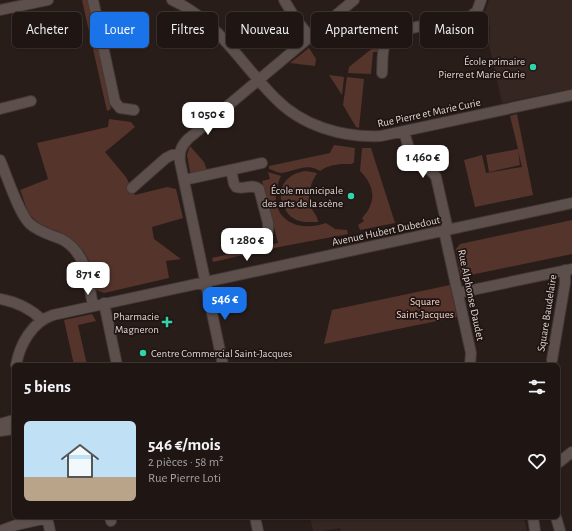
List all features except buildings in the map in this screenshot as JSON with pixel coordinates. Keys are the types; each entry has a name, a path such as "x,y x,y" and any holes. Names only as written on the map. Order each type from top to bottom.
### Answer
{"street":[{"path":"0,10 48,0"},
{"path":"93,0 115,102 120,108 134,110"},
{"name":"Rue Pierre et Marie Curie","path":"172,0 194,12 212,26 276,99 311,123 325,129 361,136 381,136 572,95"},
{"path":"284,0 295,18 310,37"},
{"path":"223,363 184,180 180,154 181,148 185,142 222,110 354,0"},
{"path":"382,73 384,48 390,36 403,31 468,17 477,11 481,0"},
{"path":"0,109 31,101"},
{"name":"Rue Alphonse Daudet","path":"404,131 408,147 414,157 436,177 471,353 470,363"},
{"path":"132,188 166,158 172,155 180,154"},
{"path":"0,160 22,212 28,222 38,230 67,243 80,255 93,306"},
{"path":"184,180 262,163"},
{"path":"231,170 236,187 242,189 254,186 259,189 268,223 268,231"},
{"name":"Avenue Hubert Dubedout","path":"42,320 53,315 104,303 572,204"},
{"path":"458,293 569,269"},
{"name":"Square Baudelaire","path":"552,360 565,283 569,269"},
{"path":"0,299 26,307 42,320 27,337 20,351 17,363"},
{"path":"104,303 117,363"},
{"path":"0,424 12,421"},
{"path":"0,431 12,428"},
{"path":"560,461 572,452"},
{"path":"0,531 16,525 43,519"},
{"path":"47,519 50,531"},
{"path":"255,519 258,531"},
{"path":"533,519 535,531"},
{"path":"557,519 560,531"}],"shaded area":[{"name":"École primaire Pierre et Marie Curie","path":"489,0 572,0 572,89 502,103 489,45 490,27 488,23 488,12 485,12"},
{"path":"310,519 524,519 527,531 341,531 340,528 313,531"}],"green space":[{"path":"82,0 88,0 91,12 90,36"},
{"path":"93,48 99,48 111,109 107,111"},
{"path":"309,48 316,59 315,66 290,63"},
{"path":"373,48 380,48 380,52 373,52 371,74 348,73 349,67"},
{"path":"329,75 344,77 342,95"},
{"path":"347,77 364,79 359,128 356,127 343,105"},
{"path":"517,114 533,195 475,207 464,160 482,155 486,173 522,167 518,151 520,165 489,172 486,155 518,149 510,116"},
{"path":"109,119 131,122 135,127 105,152 126,177 135,195 167,187 176,189 183,218 152,227 154,239 181,259 166,261 169,278 104,293 96,290 92,270 86,255 81,248 75,242 57,231 38,223 25,205 20,190 48,179 37,143 108,127"},
{"path":"334,145 355,148 354,162 352,164 339,164 331,166 320,171 315,168 305,167 278,173 269,169 269,166 330,153"},
{"path":"190,146 204,162 207,170 193,173 190,172 187,155"},
{"path":"362,148 371,148 395,223 360,230 358,225 364,221 362,218 367,212 372,200 369,182 360,171"},
{"path":"306,171 317,173 311,185 309,198 311,207 318,222 296,220 288,214 282,202 281,195 284,184 293,175"},
{"path":"268,172 281,176 277,189 276,200 279,210 284,218 292,223 302,226 313,226 326,223 335,229 347,230 348,234 279,247 213,262 212,258 278,243 262,181 270,179"},
{"path":"572,220 572,254 461,277 456,249 460,244"},
{"name":"Square Saint-Jacques","path":"450,285 457,317 324,344 332,310"},
{"path":"92,314 96,321 78,325 87,363 74,363 64,320"}],"place":[{"name":"École primaire Pierre et Marie Curie","path":"533,67"},
{"name":"École municipale des arts de la scène","path":"351,196"},
{"name":"Pharmacie Magneron","path":"167,322"},
{"name":"Centre Commercial Saint-Jacques","path":"143,353"}]}
